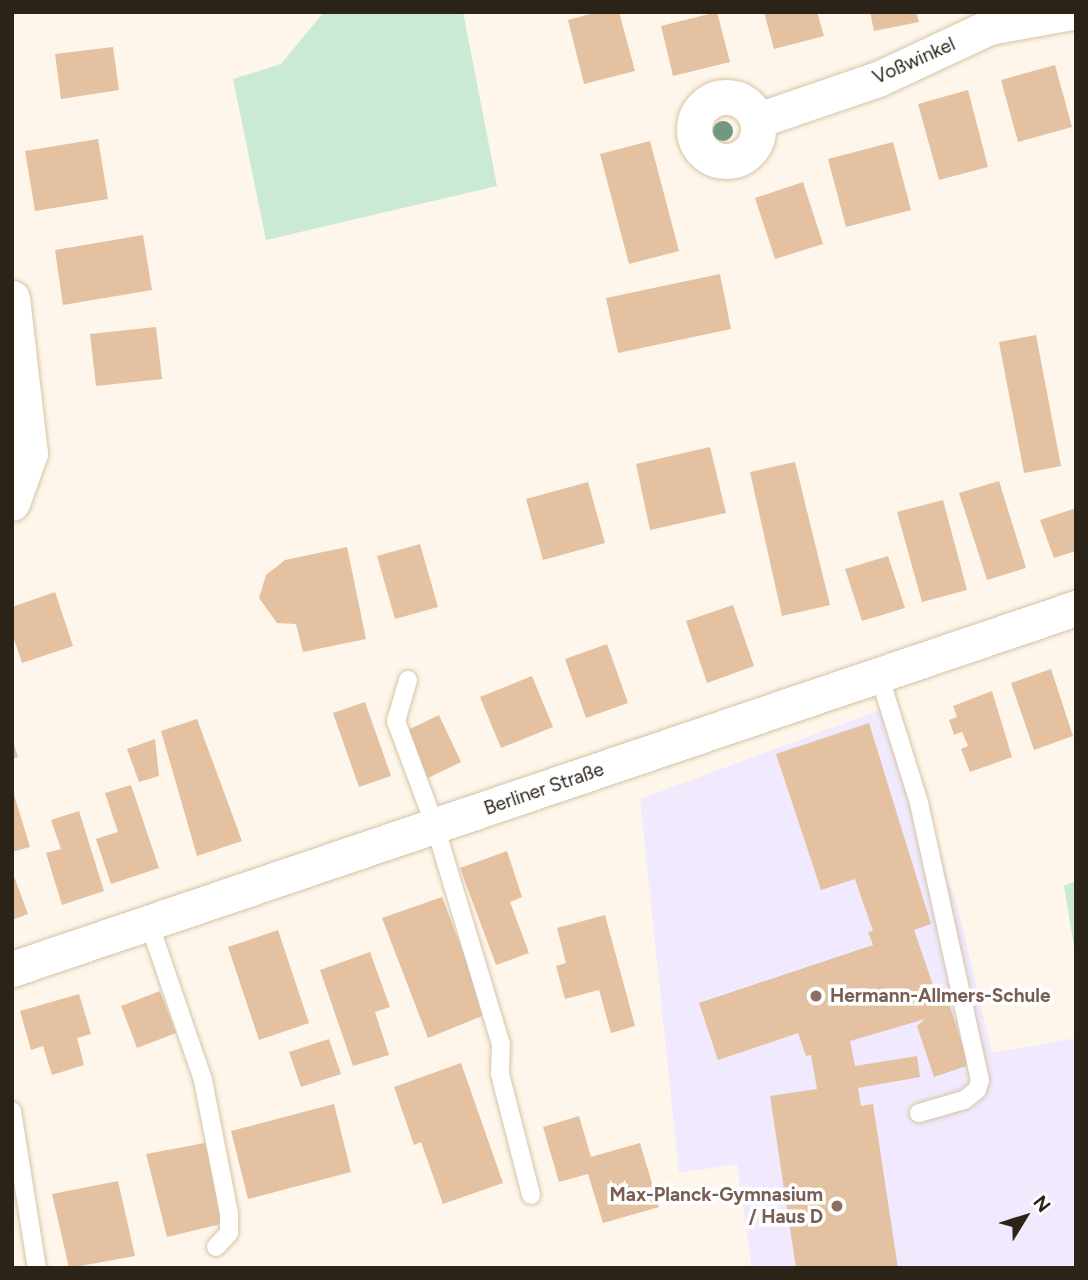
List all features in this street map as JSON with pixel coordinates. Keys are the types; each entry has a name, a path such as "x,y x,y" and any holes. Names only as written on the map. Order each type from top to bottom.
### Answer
{"street":[{"name":"Voßwinkel","path":"758,120 878,79 989,27 1072,12"},
{"path":"12,298 30,453 12,503"},
{"name":"Berliner Straße","path":"12,969 1076,608"}],"lane":[{"path":"879,675 919,803 981,1080 977,1090 964,1100 919,1113"},
{"path":"408,680 396,721 435,826 501,1044 500,1074 531,1195"},
{"path":"149,923 203,1080 229,1214 229,1233 216,1247"},
{"path":"12,1111 37,1268"}],"shaded area":[{"path":"891,706 960,916 992,1053 1076,1038 1076,1268 752,1268 737,1164 679,1173 640,799"}],"green space":[{"path":"324,12 463,12 497,186 266,240 233,79 281,64"},
{"path":"1076,881 1076,959 1064,886"}],"building":[{"path":"598,12 619,12 635,71 584,84 568,20"},
{"path":"717,12 730,62 673,76 661,26"},
{"path":"764,12 817,12 824,36 774,49"},
{"path":"870,12 916,12 919,22 874,31"},
{"path":"113,47 119,90 61,99 55,54"},
{"path":"1055,65 1072,127 1018,142 1001,80"},
{"path":"968,90 988,167 939,180 918,104"},
{"path":"98,139 108,199 35,211 25,151"},
{"path":"650,141 679,251 629,264 600,154"},
{"path":"893,142 911,210 846,227 828,159"},
{"path":"803,182 823,244 775,259 755,198"},
{"path":"143,235 152,290 63,305 55,250"},
{"path":"720,274 731,329 618,353 606,298"},
{"path":"156,327 162,379 96,386 90,334"},
{"path":"1036,335 1061,466 1024,473 999,342"},
{"path":"710,447 726,513 650,530 636,464"},
{"path":"795,462 830,605 782,616 750,472"},
{"path":"999,481 1026,568 987,580 959,493"},
{"path":"588,482 605,543 543,560 526,499"},
{"path":"943,500 967,590 922,602 897,512"},
{"path":"1076,508 1076,551 1054,558 1040,520"},
{"path":"420,544 438,607 395,619 377,556"},
{"path":"347,547 366,639 303,652 296,624 277,623 259,598 266,575 285,560"},
{"path":"888,556 905,608 862,621 845,569"},
{"path":"55,592 73,646 22,663 12,633 12,607"},
{"path":"733,605 754,666 707,683 686,621"},
{"path":"607,644 628,703 586,718 565,659"},
{"path":"1051,669 1073,736 1034,750 1011,683"},
{"path":"532,676 553,727 501,748 480,697"},
{"path":"992,691 1012,757 970,772 961,749 968,746 962,732 954,735 949,720 957,717 953,706"},
{"path":"365,702 391,776 359,787 333,713"},
{"path":"439,715 461,762 428,778 406,731"},
{"path":"197,719 242,841 197,856 161,731"},
{"path":"869,723 931,924 914,930 934,988 943,985 969,1065 934,1077 917,1026 925,1019 850,1041 855,1066 917,1056 920,1077 858,1088 861,1106 873,1104 898,1268 796,1268 770,1096 817,1089 811,1055 806,1056 798,1033 718,1060 699,1003 873,945 868,932 873,931 855,879 821,890 776,754"},
{"path":"12,738 18,757 12,759"},
{"path":"155,739 159,776 139,782 127,749"},
{"path":"131,785 159,868 111,884 96,839 118,832 105,793"},
{"path":"12,788 30,847 12,852"},
{"path":"79,811 104,891 62,905 46,853 61,849 51,820"},
{"path":"507,851 522,897 510,902 529,953 496,965 460,868"},
{"path":"12,871 28,914 12,920"},
{"path":"442,897 487,1014 428,1038 382,918"},
{"path":"605,915 635,1026 611,1033 599,990 565,999 556,966 566,963 557,928"},
{"path":"278,930 309,1023 259,1040 228,947"},
{"path":"370,952 390,1007 375,1012 389,1055 353,1066 320,970"},
{"path":"160,991 176,1033 137,1048 121,1006"},
{"path":"79,994 91,1034 77,1038 84,1065 52,1075 43,1046 31,1050 20,1011"},
{"path":"329,1039 341,1074 301,1087 289,1052"},
{"path":"461,1063 503,1183 443,1204 421,1142 414,1145 394,1087"},
{"path":"334,1104 351,1172 248,1199 231,1131"},
{"path":"579,1116 591,1157 640,1143 659,1207 603,1223 588,1174 559,1182 543,1127"},
{"path":"205,1143 225,1223 167,1237 146,1154"},
{"path":"118,1181 135,1256 69,1268 52,1194"}],"place":[{"name":"Hermann-Allmers-Schule","path":"816,996"},
{"name":"Max-Planck-Gymnasium / Haus D","path":"837,1206"}]}
